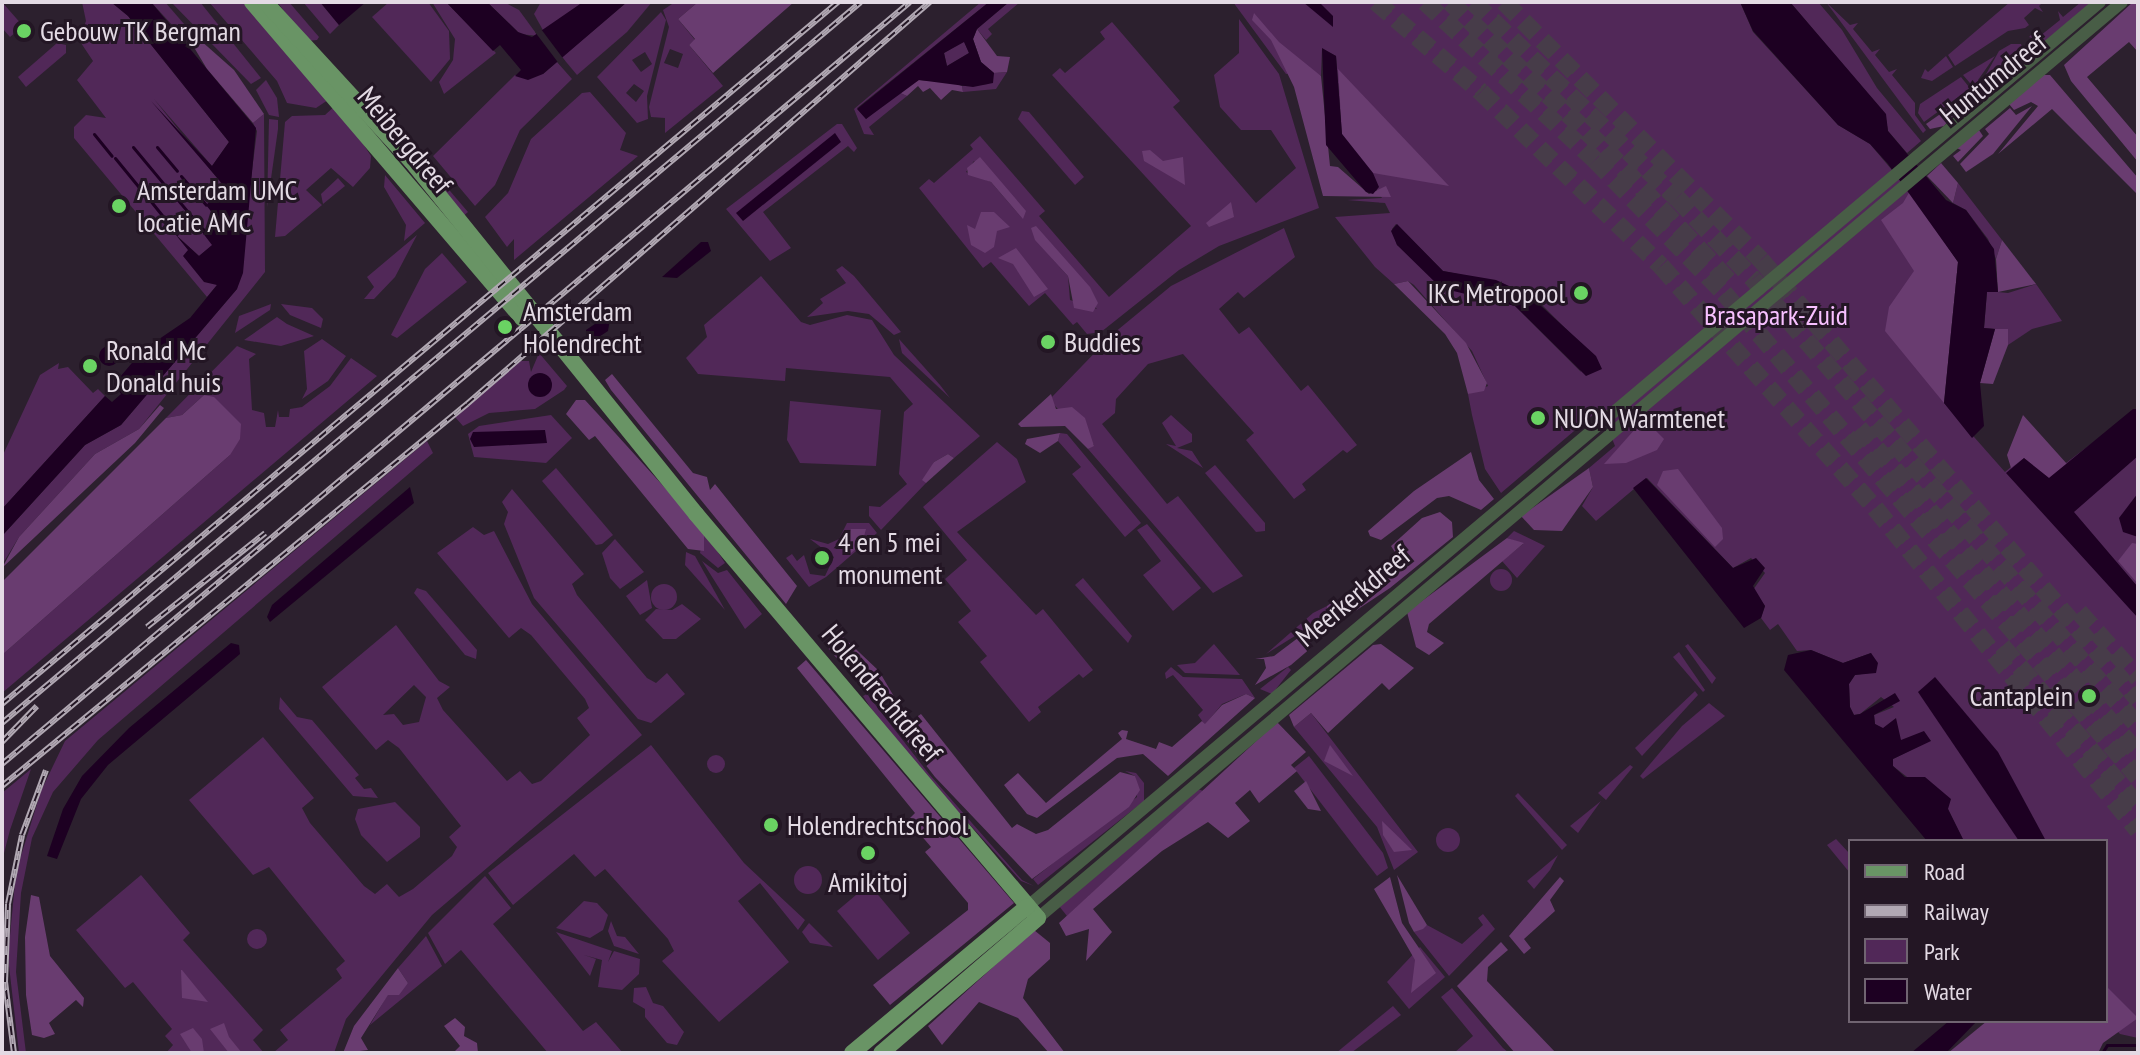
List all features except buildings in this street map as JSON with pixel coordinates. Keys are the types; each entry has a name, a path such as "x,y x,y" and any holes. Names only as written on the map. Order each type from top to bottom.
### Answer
{"main road":[{"name":"Meibergdreef","path":"252,2 522,309"},
{"name":"Meibergdreef","path":"265,2 412,162 522,309"},
{"name":"Holendrechtdreef","path":"522,309 632,449 696,514 1033,912"},
{"name":"Meerkerkdreef","path":"852,1053 1033,912"},
{"name":"Meerkerkdreef","path":"881,1053 1033,912"}],"street":[{"name":"Huntumdreef","path":"1896,192 1946,139 2100,2"},
{"name":"Huntumdreef","path":"1886,179 1946,139 2122,2"},
{"name":"Meerkerkdreef","path":"1033,912 1886,179"},
{"name":"Meerkerkdreef","path":"1033,912 1896,192"}],"green space":[{"path":"2,2 23,26 10,37 2,28"},
{"path":"82,2 111,2 128,16 229,142 212,166 154,99 225,188 207,205 219,220 206,230 195,217 213,245 199,256 176,235 217,285 207,297 74,138 74,127 86,115 106,118 77,80 93,61 79,40 86,21"},
{"path":"151,2 165,2 191,32 194,49"},
{"path":"171,2 200,2 261,78 251,84"},
{"path":"209,2 249,2 331,98 316,108 287,103 277,81"},
{"path":"289,2 319,37 317,40 307,41 278,3"},
{"path":"303,2 320,2 339,25 330,34"},
{"path":"389,2 428,2 449,31 450,59 431,82 372,17"},
{"path":"432,2 446,2 496,53 444,94 439,82 453,60 455,39"},
{"path":"487,2 504,2 519,10 538,36 520,34"},
{"path":"541,2 583,2 544,32 534,14"},
{"path":"627,2 652,2 627,32 577,75 562,57"},
{"path":"675,2 698,2 678,19 695,40 689,45 723,86 665,133 665,118 651,117 649,107 669,27 663,10","holes":["670,49 683,54 678,68 664,63"]},
{"path":"981,2 989,2 857,108 866,119 898,92 907,96 869,127 874,135 864,134 854,109"},
{"path":"1009,2 1020,2 988,29 992,34 986,40 977,29"},
{"name":"Brasapark-Zuid","path":"1233,2 1740,2 1753,32 1838,125 1870,144 1929,214 1944,403 2005,472 2024,456 2049,476 2138,408 2138,1038 2120,1034 2108,1021 2108,839 1963,839 1948,809 1893,766 1893,759 1931,740 1901,740 1875,724 1874,715 1894,707 1881,697 1860,714 1854,715 1850,707 1849,684 1855,675 1876,672 1871,653 1843,663 1811,650 1797,651 1778,624 1770,630 1761,618 1765,606 1753,590 1765,573 1751,558 1733,568 1647,478 1596,521 1582,506 1593,487 1589,468 1615,446 1600,409 1501,493 1485,469 1472,415 1468,394 1488,386 1472,351 1414,285 1408,281 1394,284 1375,267 1335,217 1390,213 1385,203 1347,200 1382,198 1342,134 1336,56 1322,49 1321,76 1311,70 1286,74","holes":["1396,224 1443,271 1502,283 1541,304 1569,332 1581,372 1515,306 1485,298 1397,245 1392,229"]},
{"path":"1790,2 1818,2 1842,30 1877,88 1921,141 1907,153 1888,131 1885,114"},
{"path":"1826,2 1850,25 1858,23 1853,29 1872,52 1880,49 1875,55 1889,72 1897,69 1892,75 1915,103 1915,115 1926,130 1923,133"},
{"path":"2010,2 2043,2 2039,6 2043,12 2035,8 2024,18 2029,25 2025,28 2008,31 1955,66 1948,55"},
{"path":"2081,2 2092,2 2044,42 2029,37 2035,31 2040,36 2060,20 2058,11 2063,17"},
{"path":"661,12 666,20 647,96 648,119 637,123 597,77","holes":["645,52 652,64 641,72 632,60","634,84 644,91 636,102 626,93"]},
{"path":"1239,19 1279,74 1319,208 1219,246 1179,270 1101,332 1087,334 1077,322 1073,325 1045,293 1029,306 991,262 983,268 919,188 929,179 934,183 973,149 970,145 980,136 1045,211 1039,216 1109,297 1191,226 1052,75 1060,68 1065,73 1105,39 1100,32 1112,22 1180,101 1173,107 1256,203 1296,168 1271,130 1241,130 1220,107 1214,75 1239,53","holes":["974,161 1023,219 991,182 966,172","1068,276 1097,309 1070,300"]},
{"path":"964,41 969,53 947,66 944,53"},
{"path":"57,43 66,45 66,53 26,87 18,77"},
{"path":"2011,44 2021,44 2025,58 1990,82 1985,76 1999,51"},
{"path":"1946,56 1953,67 1932,81 1921,78 1925,69 1928,72"},
{"path":"1995,56 1978,80 1982,85 1976,90 1963,75"},
{"path":"557,62 572,79 520,130 495,185 475,206 433,156 515,75 543,74"},
{"path":"1007,72 996,89 963,92 962,86 988,84 994,73"},
{"path":"1961,77 1973,92 1969,96 1965,92 1924,122 1918,113 1920,104"},
{"path":"266,80 277,98 279,117 269,115 256,90"},
{"path":"590,92 626,133 620,150 638,156 514,260 514,239 507,247 485,217 508,193 531,139 582,93"},
{"path":"337,104 371,156 370,168 353,187 331,168 306,190 322,205 285,236 275,237 285,122 292,116 325,115"},
{"path":"1022,111 1029,112 1084,177 1075,185 1018,119"},
{"path":"264,114 265,272 139,429 95,454 19,537 2,565 2,536 85,445 121,425 237,289 257,131 253,123"},
{"path":"269,119 278,120 278,129 267,207"},
{"path":"837,124 842,124 857,148 854,152 848,146 763,212 791,248 770,261 726,209"},
{"path":"409,143 468,212 462,217 409,151"},
{"path":"385,175 425,223 404,241 406,225 384,187"},
{"path":"338,178 345,186 323,204 321,194"},
{"path":"1958,183 2002,240 1996,259 1988,239 1966,210 1953,203"},
{"path":"1284,228 1295,257 1244,298 1238,292 1219,309 1239,334 1249,327 1301,391 1308,385 1357,445 1347,453 1343,450 1302,484 1306,490 1294,499 1246,440 1254,433 1183,354 1148,364 1116,399 1115,413 1102,424 1167,504 1178,496 1243,576 1213,593 1088,449 1094,445 1049,400 1114,333 1171,286"},
{"path":"417,235 395,277 374,299 364,299 374,287 367,277"},
{"path":"442,253 467,282 397,338 391,335 425,269"},
{"path":"842,266 901,332 894,335 869,314 848,311 807,317 823,303 820,299 846,283 836,270"},
{"path":"761,276 801,322 810,325 847,315 872,320 894,355 980,436 954,458 948,454 934,462 926,483 881,530 869,516 869,506 880,507 907,484 899,474 904,412 913,404 890,377 786,368 785,381 698,374 686,358 707,337 704,325"},
{"path":"2036,284 2062,321 2032,329 2008,345 2008,330 1984,328 1987,291 2008,293"},
{"path":"271,304 270,310 235,333 239,316"},
{"path":"281,304 312,308 323,319 321,328 290,315"},
{"path":"277,317 314,336 281,346 244,340"},
{"path":"322,339 346,356 328,381 302,399 307,389 304,351"},
{"path":"899,339 940,385 950,398 902,353"},
{"path":"237,346 256,354 249,359 252,410 264,413 266,427 275,427 278,410 279,417 289,417 290,409 302,407 330,386 351,358 377,376 2,693 2,655 230,455 228,414 204,395 182,415 166,418"},
{"path":"539,353 567,386 564,390 535,409 489,413 463,426 455,417 520,361 529,361 531,372"},
{"path":"59,363 58,369 68,367 93,393 98,389 105,396 2,509 2,457 40,375"},
{"path":"790,401 881,410 876,466 800,463 787,440"},
{"path":"551,415 572,438 546,463 474,457 468,434 479,426"},
{"path":"1171,415 1192,434 1192,442 1177,448 1192,451 1203,468 1166,444 1176,446 1162,423"},
{"path":"1060,433 1067,434 1141,523 1125,537 1072,474 1081,467 1058,441"},
{"path":"427,441 433,453 98,740 53,792 32,838 21,893 16,972 26,1053 19,1053 8,957 16,872 41,791 65,741"},
{"path":"997,442 1017,459 1026,482 957,532 1036,615 1043,609 1093,670 1083,678 1079,674 1038,707 1041,712 1029,722 980,662 987,656 958,622 971,611 945,579 967,560 923,507"},
{"path":"1215,465 1265,523 1265,531 1256,532 1205,473"},
{"path":"556,468 613,535 602,544 596,545 542,481"},
{"path":"512,489 584,574 572,584 577,595 647,678 656,683 667,673 685,694 651,723 638,719 534,598 504,524 508,512 502,502"},
{"path":"847,523 869,523 877,533 826,577 809,587 786,558 792,554 797,561 804,555 810,574 825,576 834,557 810,539 828,544 839,539"},
{"path":"1147,524 1201,588 1173,611 1143,575 1161,561 1137,530"},
{"path":"473,527 484,535 494,531 532,604 642,735 432,915 346,1019 334,1053 273,1053 288,1040 280,1030 342,978 336,969 345,961 269,867 253,875 189,800 263,737 314,798 302,808 310,823 364,886 375,894 387,884 399,897 413,889 452,856 457,847 449,837 461,826 399,748 388,740 376,750 322,687 396,625 439,681 450,687 437,698 443,710 507,781 520,771 532,784 541,781 590,735 577,718 589,708 585,699 531,635 521,628 509,638 437,553","holes":["414,685 426,697 419,722 403,725 394,714 383,715"]},
{"path":"704,531 725,563 718,568 700,553"},
{"path":"1514,531 1545,546 1517,578 1502,561 1523,544 1507,538"},
{"path":"615,539 644,572 620,589 610,578 602,553"},
{"path":"686,552 695,556 725,610 685,565"},
{"path":"702,561 718,573 727,570 762,614 745,629"},
{"path":"1501,569 1509,572 1512,580 1509,588 1501,591 1493,588 1490,580 1493,572"},
{"path":"1083,578 1132,636 1128,643 1075,585"},
{"path":"647,580 652,608 640,615 626,596"},
{"path":"664,584 673,588 677,597 673,606 664,610 655,606 651,597 655,588"},
{"path":"417,588 426,591 477,650 476,659 465,655 414,593"},
{"path":"682,604 701,619 676,639 663,639 645,620 656,609 672,610"},
{"path":"1327,606 1327,616 1266,654 1313,613"},
{"path":"1214,644 1240,675 1185,673 1177,665 1195,663"},
{"path":"1688,644 1716,678 1712,684 1685,646"},
{"path":"1679,652 1705,690 1703,692 1673,657"},
{"path":"1171,667 1183,677 1242,679 1255,698 1246,694 1222,704 1205,725 1198,715 1203,710 1173,675 1166,679 1165,673"},
{"path":"1288,667 1291,670 1272,694 1260,689"},
{"path":"1695,691 1698,695 1642,756 1635,748"},
{"path":"867,694 929,774 1022,880 1034,886 1021,881 922,772 879,721 863,696"},
{"path":"280,697 297,717 312,720 359,775 355,778 364,789 371,788 378,798 353,796 279,709"},
{"path":"1709,703 1725,716 1643,779 1640,776 1682,726"},
{"path":"1311,713 1418,852 1394,870 1377,827 1294,727"},
{"path":"651,745 744,863 805,920 798,930 760,883 738,901 789,962 719,1022 662,961 674,951 668,939 605,869 595,877 574,854 513,905 488,873"},
{"path":"716,755 725,764 716,773 707,764"},
{"path":"1309,756 1383,853 1388,868 1377,876 1294,768"},
{"path":"1630,765 1633,767 1606,800 1598,793"},
{"path":"31,769 10,830 2,861 2,793"},
{"path":"1125,771 1136,773 1144,783 1144,801 1038,885 1033,879 1137,797 1135,776"},
{"path":"1198,789 1203,791 1067,916 1059,906"},
{"path":"1518,793 1567,845 1562,850 1515,796"},
{"path":"1601,801 1578,833 1570,826"},
{"path":"395,802 420,827 420,837 387,862 361,835 355,819 358,809"},
{"path":"1443,828 1453,828 1460,835 1460,845 1453,852 1443,852 1436,845 1436,835"},
{"path":"1836,839 1848,852 1848,871 1827,845"},
{"path":"1558,855 1550,870 1534,889 1527,881"},
{"path":"808,866 818,870 822,880 818,890 808,894 798,890 794,880 798,870"},
{"path":"141,875 190,933 183,940 263,1030 253,1040 264,1053 166,1053 173,1045 165,1036 172,1029 133,982 125,988 76,930"},
{"path":"485,876 511,908 493,924 583,1031 596,1022 623,1053 548,1053 461,950 445,964 428,933"},
{"path":"869,884 910,933 878,960 837,911"},
{"path":"584,901 597,903 608,915 603,930 590,938 556,928"},
{"path":"1483,914 1495,929 1449,976 1414,932 1427,925 1462,944 1483,925 1478,918"},
{"path":"611,921 617,936 625,937 639,954 614,946 608,931"},
{"path":"809,923 833,947 810,943 802,932"},
{"path":"257,929 264,932 267,939 264,946 257,949 250,946 247,939 250,932"},
{"path":"556,932 612,951 608,962 614,951 640,959 639,974 622,990 598,987 602,960 584,955 596,959 590,976"},
{"path":"426,936 442,966 370,1025 388,994 408,983 398,968"},
{"path":"1420,947 1445,977 1409,1009 1387,982"},
{"path":"646,987 653,1003 663,1006 684,1032 677,1045 667,1043 645,1017 645,1009 633,1002 634,988"},
{"path":"1452,988 1509,1053 1454,1053 1473,1036 1441,997"},
{"path":"1393,1006 1401,1015 1351,1053 1336,1053"}],"shaded area":[{"path":"698,2 794,2 713,73 689,45 695,39 678,19"},
{"path":"2133,2 2138,2 2138,52 2129,42 2087,77 2138,137 2138,162 2071,81 2064,65"},
{"path":"1254,13 1279,42 1321,76 1330,166 1338,167 1369,194 1386,186 1391,197 1323,196 1294,87 1271,40 1252,20"},
{"path":"977,29 997,56 1010,57 1007,72 994,73 981,62 973,39"},
{"path":"191,32 234,70 264,114 253,123 207,69 189,39"},
{"path":"1338,69 1449,186 1373,173 1342,134"},
{"path":"2039,75 2050,75 2138,178 2138,195 2052,109 1998,154 2038,106 2031,102 2014,110 2009,104"},
{"path":"918,80 951,82 962,86 963,92 952,90 941,100 930,88 923,92 918,86 907,96 898,92"},
{"path":"1956,103 1960,108 1944,126 1930,129 1926,124"},
{"path":"2032,106 1993,154 1966,172 1960,164 1989,134 1985,129 2010,108 2016,115"},
{"path":"1979,130 1983,136 1958,162 1953,156 1961,150 1954,147"},
{"path":"1150,150 1163,161 1183,157 1185,185 1144,161 1142,151"},
{"path":"980,157 1026,211 1023,219 991,182 968,175 967,168"},
{"path":"1941,163 1958,183 1953,203 1927,176"},
{"path":"1910,191 1958,262 1944,403 1885,331 1889,307 1914,271 1881,220 1903,203"},
{"path":"1231,202 1234,217 1209,227 1206,223"},
{"path":"981,212 994,212 1010,227 997,231 994,247 985,253 971,245 967,225 975,229"},
{"path":"1036,226 1090,287 1098,303 1093,312 1074,308 1068,276 1035,240 1031,228"},
{"path":"2002,240 2036,284 1998,292 1996,259"},
{"path":"1016,248 1048,289 1034,297 1013,264 998,258"},
{"path":"1408,281 1466,343 1487,383 1484,391 1468,394 1457,353 1445,334 1394,284"},
{"path":"1995,329 2008,329 2008,345 1993,384 1980,383"},
{"path":"612,374 693,473 707,477 710,490 715,484 797,586 786,604 611,390 605,380"},
{"path":"1051,394 1056,409 1072,407 1085,418 1094,446 1088,449 1065,426 1021,427 1018,424"},
{"path":"204,395 214,397 241,424 240,439 230,455 2,655 2,582 166,418 182,415"},
{"path":"576,400 585,400 704,531 704,551 688,549 595,436 589,440 566,414"},
{"path":"160,405 164,408 135,443 2,568 19,537 95,454 139,429"},
{"path":"2023,415 2067,464 2049,478 2024,458 2011,468 2007,455"},
{"path":"1644,419 1664,439 1657,450 1626,463 1604,464"},
{"path":"1060,433 1058,441 1040,453 1025,444 1027,439"},
{"path":"1471,452 1479,480 1494,499 1481,510 1449,496 1437,498 1381,540 1370,536 1368,531 1414,491"},
{"path":"948,454 954,458 926,483 922,480 934,462"},
{"path":"1589,468 1593,487 1562,531 1534,530 1521,516"},
{"path":"1678,469 1722,528 1723,539 1715,547 1657,485 1663,471"},
{"path":"1440,512 1452,522 1453,537 1390,588 1310,641 1312,647 1291,665 1255,685 1266,668 1264,659 1255,659 1274,656 1327,616 1327,606 1335,600 1339,605 1398,557 1391,546 1422,518"},
{"path":"851,529 866,529 862,544 851,553 846,540"},
{"path":"1507,538 1524,543 1429,624 1427,632 1444,643 1429,655 1416,647 1407,612"},
{"path":"2132,543 2138,544 2138,584 2118,561"},
{"path":"841,635 879,671 906,717 871,686 862,687 827,647"},
{"path":"1381,644 1414,668 1389,690 1382,683 1328,733 1311,713 1294,727 1289,715 1373,645"},
{"path":"806,660 1014,903 890,1005 873,985 968,910 968,903 925,852 931,847 908,820 915,813 797,668"},
{"path":"869,692 906,724 921,714 1012,828 1017,824 1036,834 1048,830 1120,772 1135,776 1140,790 1129,807 1032,879 935,777"},
{"path":"1246,694 1255,698 1168,776 1143,754 1117,758 1037,818 1027,814 1004,785 1018,773 1046,803 1122,739 1118,733 1122,730 1128,731 1126,739 1156,749 1159,742 1172,747 1202,721 1205,724 1222,705"},
{"path":"1277,722 1306,752 1291,765 1297,771 1259,803 1250,790 1235,803 1250,821 1228,838 1208,822 1162,851 1093,909 1112,932 1086,961 1089,929 1066,936 1059,923"},
{"path":"1330,745 1353,776 1324,761"},
{"path":"1306,781 1321,811 1308,809 1294,791"},
{"path":"1382,821 1412,850 1394,852 1383,835"},
{"path":"1397,875 1427,925 1423,929 1414,932 1409,923"},
{"path":"1390,877 1402,923 1436,973 1411,993 1415,960 1374,889"},
{"path":"1560,877 1564,881 1550,900 1555,911 1524,939 1531,948 1524,954 1509,936"},
{"path":"31,895 39,897 50,956 84,998 83,1007 76,1000 49,1023 55,1034 44,1038 32,1035 26,995 25,937"},
{"path":"1034,930 1050,943 1050,959 1028,979 1023,998 1065,1053 1049,1053 1018,1018 979,1002 942,1045 928,1026"},
{"path":"1501,942 1508,950 1488,967 1487,981 1556,1053 1515,1053 1457,986"},
{"path":"398,968 408,983 399,995 388,995 361,1038 368,1050 343,1053 354,1026"},
{"path":"182,970 208,1002 182,998"},
{"path":"2108,988 2138,1018 2103,1043 2098,1053 1948,1053 1985,1023 2108,1023"},
{"path":"455,1018 465,1027 464,1036 477,1043 478,1053 453,1053 460,1046 444,1026"},
{"path":"224,1023 229,1037 242,1053 229,1053 210,1029"},
{"path":"193,1028 202,1039 204,1053 192,1053 180,1034"}],"water":[{"path":"111,2 151,2 256,128 243,273 237,289 121,425 85,445 2,536 2,509 105,396 112,402 121,394 114,384 143,350 190,318 217,285 204,282 183,256 188,250 176,235 199,256 212,245 192,219 206,230 218,220 206,205 225,187 151,101 212,166 229,142 128,16"},
{"path":"320,2 366,2 339,25"},
{"path":"446,2 487,2 518,32 532,37 583,2 627,2 543,74 528,80 515,76 521,70 500,45 493,51"},
{"path":"989,2 1009,2 977,29 973,39 981,62 994,73 993,83 973,87 919,80 866,119 857,109","holes":["964,42 969,53 947,66 944,53"]},
{"path":"1303,2 1319,2 1333,16 1333,27"},
{"path":"1740,2 1790,2 1886,114 1888,131 1946,200 1966,210 1994,249 1998,292 1987,292 1984,328 1995,329 1980,383 1984,426 1972,438 1944,403 1958,262 1888,164 1870,144 1838,125 1753,31"},
{"path":"1322,48 1336,56 1342,134 1373,173 1379,187 1373,194 1366,192 1326,145"},
{"path":"835,133 841,142 743,221 736,213"},
{"path":"1397,224 1443,271 1496,280 1529,295 1596,356 1602,369 1586,376 1515,306 1441,288 1397,245 1391,231"},
{"path":"701,242 708,242 711,251 677,278 662,277"},
{"path":"611,313 608,331 588,344 586,330"},
{"path":"109,346 116,349 119,356 116,363 109,366 102,363 99,356 102,349"},
{"path":"540,373 551,380 552,385 545,396 540,397 529,390 528,385 535,374"},
{"path":"2133,409 2138,409 2138,456 2074,512 2138,587 2138,618 2006,473 2024,458 2049,478"},
{"path":"545,430 547,443 474,447 470,439 473,432"},
{"path":"1646,478 1733,568 1756,558 1765,568 1753,586 1765,606 1761,618 1744,628 1633,488"},
{"path":"410,487 414,503 270,622 267,617 272,605"},
{"path":"2138,493 2138,537 2123,532 2119,518"},
{"path":"231,643 239,645 240,654 108,765 81,799 57,859 47,856 63,809 82,776 129,728"},
{"path":"1811,650 1843,663 1871,653 1878,663 1876,673 1855,675 1849,684 1850,707 1854,715 1860,714 1895,693 1900,701 1874,715 1875,724 1883,728 1896,718 1901,740 1924,731 1931,741 1893,759 1893,766 1905,777 1925,777 1951,799 1948,809 1963,839 1925,839 1784,670 1788,655"},
{"path":"1935,677 1998,752 2045,839 2018,839 1918,692"},
{"path":"1947,1023 1975,1023 1946,1053 1911,1053"}],"pier":[{"path":"541,29 565,61 560,65 535,32"}],"waterway":[{"path":"94,134 112,156"},
{"path":"133,147 163,183"},
{"path":"157,147 177,171"},
{"path":"115,158 142,191"},
{"path":"181,176 206,205"},
{"path":"167,187 193,218"},
{"path":"145,194 177,234"},
{"path":"2102,1053 2107,1045 2138,1045"}],"tunnel":[{"path":"1376,2 1481,92 1661,266 1875,508 2138,830"},
{"path":"1425,2 1595,160 1724,293 2138,777"},
{"path":"1450,2 1605,149 1731,283"},
{"path":"1473,2 1677,198 1753,279 2138,726"},
{"path":"1504,2 1761,260 2138,699"},
{"path":"1859,428 2138,754"},
{"path":"2079,612 2138,678"},
{"path":"2002,646 2138,806"}],"railway":[{"path":"2,704 838,2"},
{"path":"2,723 861,2"},
{"path":"2,764 910,2"},
{"path":"2,786 467,404 930,2"},
{"path":"147,627 265,533"},
{"path":"2,742 37,706"},
{"path":"14,1053 5,982 8,904 22,835 46,770"}],"place":[{"name":"Gebouw TK Bergman","path":"24,31"},
{"name":"Amsterdam UMC locatie AMC","path":"119,206"},
{"name":"IKC Metropool","path":"1581,293"},
{"name":"Amsterdam Holendrecht","path":"505,327"},
{"name":"Buddies","path":"1048,342"},
{"name":"Ronald Mc Donald huis","path":"90,366"},
{"name":"NUON Warmtenet","path":"1538,418"},
{"name":"4 en 5 mei monument","path":"822,558"},
{"name":"Cantaplein","path":"2089,696"},
{"name":"Holendrechtschool","path":"771,825"},
{"name":"Amikitoj","path":"868,853"}]}
